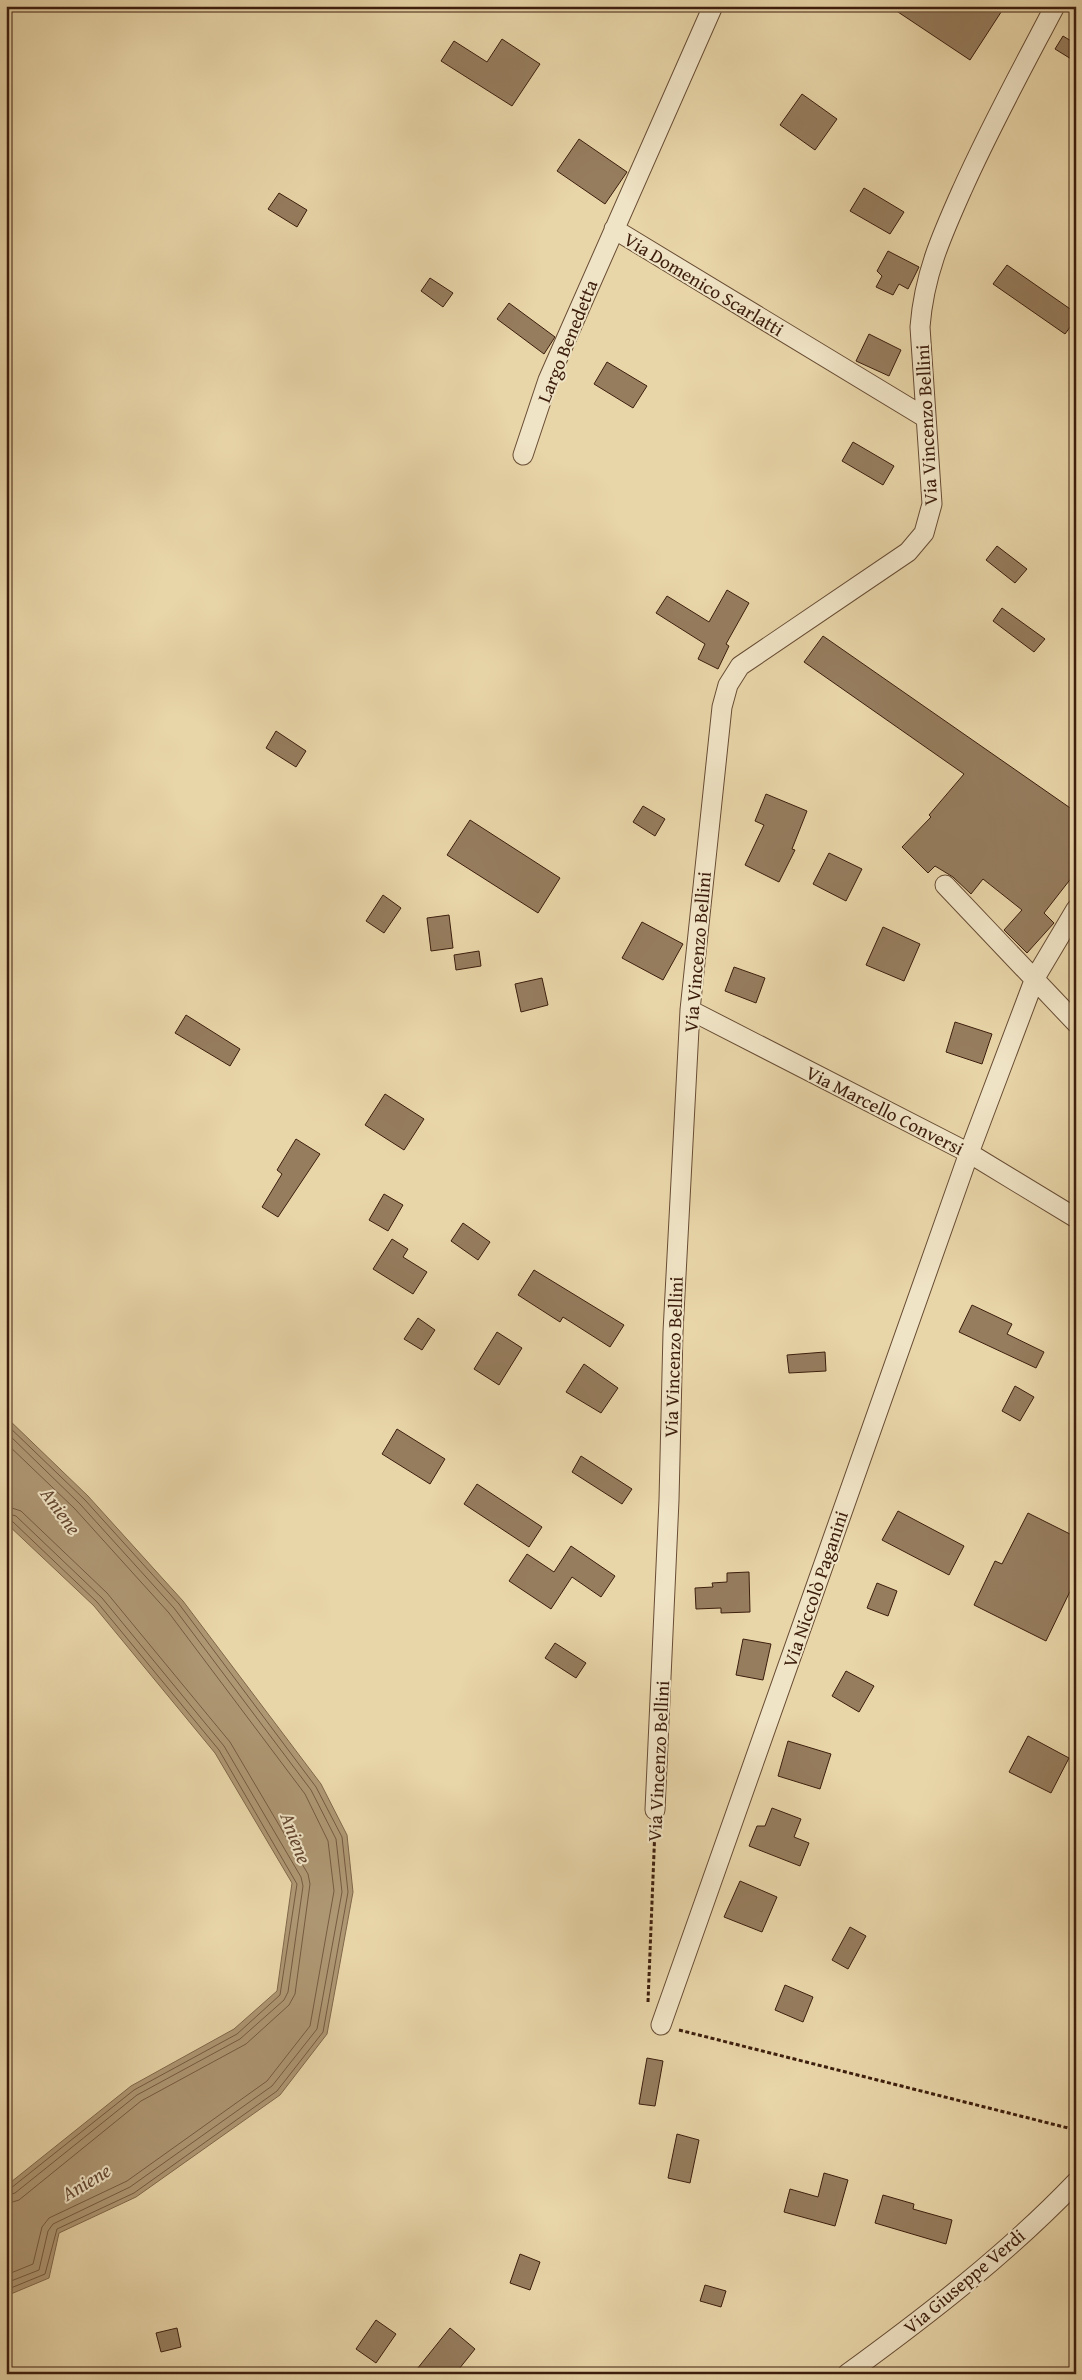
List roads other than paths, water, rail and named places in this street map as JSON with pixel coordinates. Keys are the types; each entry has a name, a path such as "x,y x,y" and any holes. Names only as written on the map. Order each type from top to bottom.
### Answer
{"street":[{"name":"Via Domenico Scarlatti","path":"713,6 614,229 926,418"},
{"name":"Via Vincenzo Bellini","path":"655,1810 669,1500 673,1332 690,1010 719,723 728,685 740,666 903,556 920,540 928,524 932,504 920,327 922,300 935,251 986,136 1056,6"},
{"name":"Largo Benedetta","path":"523,455 548,380 614,229"},
{"path":"945,885 1036,978 1076,1023"},
{"name":"Via Niccolò Paganini","path":"661,2025 970,1153 1036,978 1076,909"},
{"name":"Via Marcello Conversi","path":"690,1010 970,1153 1076,1218"},
{"name":"Via Giuseppe Verdi","path":"848,2374 923,2318 980,2272 1076,2182"}],"water":[{"name":"Aniene","path":"6,1417 88,1496 183,1601 321,1784 347,1835 353,1892 327,2034 280,2095 136,2197 59,2233 49,2278 6,2296 6,2186 131,2086 234,2029 277,1991 292,1883 215,1753 94,1606 6,1523"}]}
